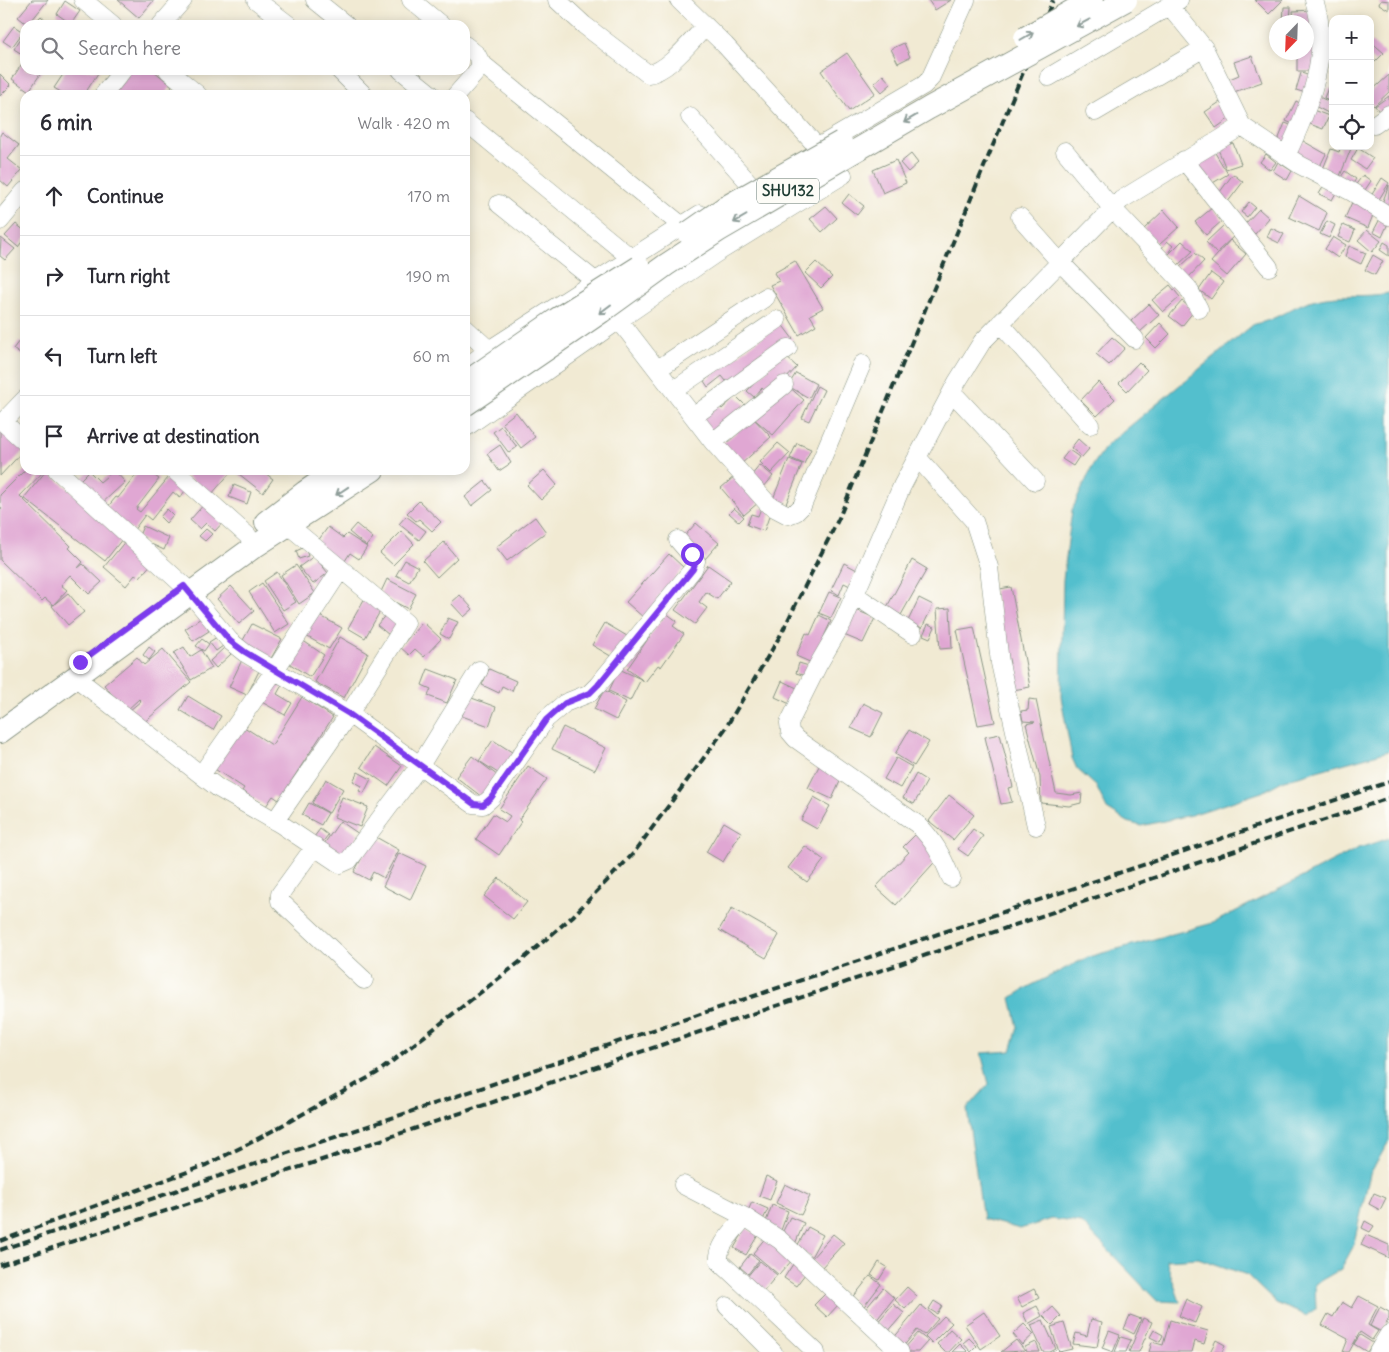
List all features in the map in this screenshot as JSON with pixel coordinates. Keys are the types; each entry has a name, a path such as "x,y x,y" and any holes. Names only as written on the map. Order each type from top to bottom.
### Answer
{"main road":[{"name":"SHU132","path":"470,379 557,318 724,208 1091,0"},
{"name":"SHU132","path":"470,402 718,231 929,108 1126,0"},
{"path":"0,720 187,589 287,524 332,475"},
{"path":"0,732 76,677 187,589 248,536 308,501 363,475"}],"street":[{"path":"83,0 107,20"},
{"path":"165,20 183,0"},
{"path":"256,0 282,20"},
{"path":"315,0 340,20"},
{"path":"411,0 435,20"},
{"path":"557,0 584,25 648,74 657,73 667,65 706,26"},
{"path":"470,424 716,254 843,175 706,26 679,0"},
{"path":"470,364 681,225 924,85 935,68 966,0"},
{"path":"1286,156 1305,113 1319,65 1319,16 1314,0"},
{"path":"1049,77 1174,3 1204,48 1242,126 1286,156 1352,192 1389,216"},
{"path":"1095,112 1204,48"},
{"path":"470,49 477,55 481,63 681,225"},
{"path":"460,90 478,70 481,63"},
{"path":"107,90 119,75"},
{"path":"174,75 190,90"},
{"path":"344,75 359,90"},
{"path":"408,75 426,90"},
{"path":"1374,125 1389,114"},
{"path":"690,116 750,186"},
{"path":"470,125 631,258"},
{"path":"951,878 940,850 930,837 916,824 790,732 789,723 818,665 843,622 902,486 952,392 982,342 1059,261 1121,200 1242,126"},
{"path":"1065,152 1112,208 1188,288 1199,309"},
{"path":"1184,160 1269,267"},
{"path":"2,214 20,196"},
{"path":"499,204 595,281"},
{"path":"1020,217 1059,261 1135,339"},
{"path":"658,369 766,297"},
{"path":"619,320 713,442 770,505 788,515 796,512 802,506 862,364"},
{"path":"674,390 777,320"},
{"path":"1000,323 1090,425"},
{"path":"470,333 489,350"},
{"path":"694,416 788,348"},
{"path":"713,442 784,384"},
{"path":"952,392 1035,481"},
{"path":"20,404 3,422 20,437"},
{"path":"917,457 974,521 990,567 1000,662 1036,826"},
{"path":"62,475 187,589 230,641 349,714 474,804 483,805 491,798 546,720 565,703 590,693 598,685 693,569 696,561 678,540"},
{"path":"180,475 248,536"},
{"path":"274,821 349,714 406,623 287,524"},
{"path":"201,775 275,670 341,569"},
{"path":"855,595 913,634"},
{"path":"76,677 218,788 315,846 335,861 345,863 421,764 479,670"},
{"path":"315,846 280,894 280,900 364,980"},
{"path":"683,1185 745,1218 780,1240 900,1352"},
{"path":"745,1218 721,1247 718,1253 719,1261 816,1352"},
{"path":"727,1306 773,1352"},
{"path":"1378,1352 1389,1334"}],"water":[{"path":"1389,293 1389,751 1284,780 1262,792 1191,815 1141,826 1128,822 1107,809 1096,786 1077,769 1072,758 1061,697 1063,580 1072,510 1093,465 1107,445 1254,324 1270,320 1308,301 1316,299 1334,296"},
{"path":"1389,838 1389,1141 1370,1174 1353,1247 1341,1269 1315,1284 1316,1308 1307,1316 1276,1303 1247,1275 1198,1258 1166,1260 1180,1302 1157,1301 1082,1223 1052,1219 1020,1229 983,1219 967,1109 989,1084 981,1053 1011,1051 1018,1027 1011,998 1028,987 1088,957 1213,923 1359,848"}],"building":[{"path":"32,0 48,0 32,20 22,20 18,17"},
{"path":"118,0 154,0 139,18"},
{"path":"928,0 951,0 935,10"},
{"path":"1255,0 1283,0 1269,14"},
{"path":"1381,0 1389,1 1389,10 1379,4"},
{"path":"65,1 80,11 74,20 65,20 57,14"},
{"path":"1284,7 1291,7 1290,15 1283,15"},
{"path":"1313,10 1313,15 1293,15 1293,11"},
{"path":"41,16 45,20 37,20"},
{"path":"14,26 20,30 20,36 12,47 3,41"},
{"path":"20,40 20,53 14,49"},
{"path":"904,43 910,57 898,63 891,49"},
{"path":"1314,43 1318,43 1317,71 1297,71 1297,60 1314,60"},
{"path":"1374,44 1384,53 1374,61"},
{"path":"847,53 875,93 849,111 821,71"},
{"path":"1252,56 1262,82 1231,93 1227,80 1239,75 1234,62"},
{"path":"20,67 20,75 40,75 30,90 12,79"},
{"path":"1301,73 1314,77 1309,94 1296,90"},
{"path":"0,74 11,85 0,96"},
{"path":"63,75 97,75 87,90 57,90 54,88"},
{"path":"126,75 159,75 172,86 168,90 114,90"},
{"path":"883,75 891,84 882,92 874,83"},
{"path":"1389,75 1389,92 1374,106 1374,88"},
{"path":"1328,88 1329,88 1329,100 1324,98"},
{"path":"1317,96 1329,102 1328,113 1313,105"},
{"path":"1389,96 1389,108 1381,114 1375,106"},
{"path":"1296,101 1306,106 1297,126 1286,121"},
{"path":"1220,102 1230,118 1216,128 1205,112"},
{"path":"1313,110 1329,116 1323,129 1307,123"},
{"path":"1285,123 1296,127 1287,152 1275,148"},
{"path":"2,132 19,145 8,159 20,168 20,172 8,187 0,180 0,135"},
{"path":"1296,137 1326,154 1319,168 1288,153"},
{"path":"1233,143 1241,164 1226,169 1218,149"},
{"path":"1212,148 1228,174 1211,184 1191,161"},
{"path":"1331,150 1339,152 1340,150 1350,150 1340,176 1323,169"},
{"path":"1357,150 1361,150 1373,158 1365,169 1351,160"},
{"path":"911,154 918,163 908,172 900,163"},
{"path":"1266,154 1276,162 1270,170 1260,162"},
{"path":"896,160 906,183 883,193 873,170"},
{"path":"1278,162 1292,171 1287,180 1273,171"},
{"path":"1345,171 1356,179 1350,188 1339,180"},
{"path":"1233,174 1243,182 1227,203 1217,196"},
{"path":"1363,175 1371,181 1363,193 1354,187"},
{"path":"1382,178 1389,183 1378,201 1371,196"},
{"path":"1325,184 1337,191 1332,200 1319,194"},
{"path":"1389,185 1389,209 1381,206"},
{"path":"849,194 864,206 857,215 842,203"},
{"path":"1299,196 1327,213 1319,231 1289,217"},
{"path":"1353,200 1375,210 1368,228 1345,218"},
{"path":"1249,202 1255,207 1247,217 1241,212"},
{"path":"826,206 837,218 822,232 810,219"},
{"path":"1212,208 1223,220 1206,235 1195,222"},
{"path":"1259,209 1269,218 1255,234 1244,225"},
{"path":"1164,210 1179,227 1159,245 1144,229"},
{"path":"1381,217 1389,221 1382,237 1373,232"},
{"path":"1327,221 1335,225 1329,238 1320,234"},
{"path":"16,224 20,227 20,244 18,247 5,236"},
{"path":"1224,225 1234,236 1216,253 1206,242"},
{"path":"1343,225 1355,230 1350,242 1338,237"},
{"path":"1271,228 1284,234 1279,243 1267,237"},
{"path":"1367,230 1381,241 1372,252 1358,240"},
{"path":"1333,237 1346,245 1338,258 1325,249"},
{"path":"1,238 15,249 5,260 0,256"},
{"path":"1230,240 1246,254 1227,276 1211,262"},
{"path":"1167,241 1173,246 1166,256 1159,252"},
{"path":"1182,241 1193,251 1177,266 1167,256"},
{"path":"1384,242 1389,245 1389,256 1380,250"},
{"path":"1349,246 1366,253 1361,264 1345,256"},
{"path":"1195,253 1204,261 1188,278 1178,269"},
{"path":"1373,255 1383,261 1375,275 1365,270"},
{"path":"795,261 823,308 810,315 816,325 799,335 770,285 779,281 774,273"},
{"path":"816,262 832,277 821,288 805,273"},
{"path":"1211,273 1223,282 1211,299 1199,290"},
{"path":"1170,285 1180,297 1163,312 1152,300"},
{"path":"1182,301 1194,311 1182,326 1169,316"},
{"path":"1149,304 1159,315 1140,332 1131,321"},
{"path":"781,323 793,339 730,386 722,376 708,387 704,381"},
{"path":"1160,323 1170,334 1156,348 1146,338"},
{"path":"1112,337 1125,348 1109,365 1096,354"},
{"path":"19,341 20,342 20,354 13,349"},
{"path":"782,353 797,367 770,396 762,388 754,397 747,391"},
{"path":"1139,362 1147,370 1127,391 1119,383"},
{"path":"796,373 816,384 809,398 788,386"},
{"path":"1098,382 1115,399 1097,416 1081,400"},
{"path":"787,385 804,400 773,435 752,417"},
{"path":"817,386 824,390 809,421 802,418"},
{"path":"736,396 745,405 715,435 700,421 717,404 722,409"},
{"path":"516,412 535,437 521,448 502,423"},
{"path":"753,418 771,437 740,465 721,445"},
{"path":"501,426 517,447 509,453 493,432"},
{"path":"0,429 20,445 20,454 0,476"},
{"path":"1078,439 1089,449 1082,457 1071,448"},
{"path":"778,443 790,453 771,473 760,462"},
{"path":"797,443 811,449 804,464 790,458"},
{"path":"500,445 511,463 499,471 487,454"},
{"path":"1069,450 1079,457 1073,466 1062,459"},
{"path":"789,459 802,464 786,504 773,499"},
{"path":"760,465 773,476 764,487 751,476"},
{"path":"544,470 557,485 541,500 527,485"},
{"path":"20,475 40,475 20,496 71,546 69,548 83,562 78,568 83,564 102,582 89,594 70,575 61,585 67,590 53,605 45,598 42,601 0,560 0,510 2,508 0,506 0,495"},
{"path":"43,475 51,475 126,534 105,561 24,498"},
{"path":"85,475 93,475 100,482 108,475 119,475 125,482 100,505 78,482"},
{"path":"136,475 154,475 159,479 136,509 140,512 171,475 177,475 189,485 180,498 173,492 151,520 145,515 133,531 106,509 116,497 118,498"},
{"path":"186,475 228,475 210,496"},
{"path":"240,475 268,475 273,479 263,493"},
{"path":"736,475 759,502 744,515 721,488"},
{"path":"485,481 492,490 472,506 465,497"},
{"path":"234,485 251,492 247,504 229,497"},
{"path":"419,501 441,522 432,531 419,519 416,521 407,513"},
{"path":"206,502 225,520 215,531 206,523 200,529 190,520"},
{"path":"734,508 744,517 739,522 729,513"},
{"path":"761,508 771,511 764,531 747,525 751,514 758,516"},
{"path":"167,509 173,515 166,523 160,517"},
{"path":"406,516 426,531 419,540 399,524"},
{"path":"535,517 546,532 507,561 496,547"},
{"path":"696,523 719,543 705,559 682,539"},
{"path":"356,524 373,538 366,546 349,532"},
{"path":"143,526 169,538 164,550 138,538"},
{"path":"328,527 343,538 347,534 367,547 359,559 350,553 343,564 315,545"},
{"path":"206,529 212,534 205,541 199,536"},
{"path":"402,531 414,544 393,565 380,553"},
{"path":"127,539 154,561 139,578 135,575 126,586 104,567"},
{"path":"444,542 457,558 437,577 423,561"},
{"path":"305,547 308,556 299,559 296,551"},
{"path":"669,554 684,568 657,599 659,601 644,618 626,602"},
{"path":"314,556 328,573 313,584 299,567"},
{"path":"405,560 418,567 409,582 396,575"},
{"path":"912,560 927,569 901,615 887,607"},
{"path":"844,563 857,570 850,586 844,583 839,595 831,590"},
{"path":"296,565 315,593 299,604 281,575"},
{"path":"708,565 731,581 717,599 706,592 699,602 707,608 695,624 675,610"},
{"path":"277,572 296,602 283,610 264,581"},
{"path":"387,579 416,594 408,609 380,594"},
{"path":"262,583 289,624 275,633 249,592"},
{"path":"231,586 254,611 239,624 217,599"},
{"path":"1011,587 1030,687 1013,690 1008,664 1010,664 994,590"},
{"path":"829,592 841,597 831,618 819,613"},
{"path":"68,593 84,612 68,625 52,606"},
{"path":"460,595 473,609 464,617 451,603"},
{"path":"366,596 383,606 365,638 348,628"},
{"path":"919,598 933,605 922,628 908,621"},
{"path":"950,608 952,648 940,649 937,609"},
{"path":"856,610 875,618 863,643 844,635"},
{"path":"388,612 399,621 389,635 377,625"},
{"path":"666,613 677,621 673,626 684,634 661,667 658,665 645,682 627,669"},
{"path":"317,614 342,628 329,649 304,635"},
{"path":"819,615 831,621 812,663 796,656 806,633 810,635"},
{"path":"201,618 209,631 193,641 185,629"},
{"path":"448,618 458,622 449,639 440,634"},
{"path":"423,622 441,639 424,657 415,649 409,655 400,647"},
{"path":"605,623 627,636 614,658 592,645"},
{"path":"252,624 282,639 269,662 242,642"},
{"path":"928,624 935,627 930,638 923,635"},
{"path":"974,627 995,722 978,725 957,630"},
{"path":"217,637 223,646 216,651 209,642"},
{"path":"340,637 368,653 344,698 315,682"},
{"path":"299,638 324,655 310,677 284,660"},
{"path":"202,639 209,644 204,651 196,646"},
{"path":"149,647 155,652 149,660 143,655"},
{"path":"184,647 190,657 201,650 212,668 191,680 174,653"},
{"path":"225,647 231,654 216,668 210,661"},
{"path":"163,649 191,682 142,724 130,710 141,701 139,699 126,711 104,685 137,657 144,665"},
{"path":"242,660 260,669 247,695 229,687"},
{"path":"799,663 809,666 806,676 796,673"},
{"path":"428,669 457,680 447,703 428,696 431,689 422,685"},
{"path":"489,669 516,681 512,691 502,686 499,693 482,685"},
{"path":"619,669 641,679 630,701 609,691"},
{"path":"270,679 282,685 277,694 292,703 285,715 258,700"},
{"path":"782,681 799,689 792,705 775,697"},
{"path":"604,690 626,702 616,720 594,709"},
{"path":"188,696 221,716 213,730 180,710"},
{"path":"302,697 333,717 279,800 273,796 266,806 242,791 244,788 213,768 241,725 272,745"},
{"path":"469,697 496,707 489,726 462,716"},
{"path":"1029,699 1036,700 1056,793 1071,795 1082,793 1081,803 1069,806 1041,803 1040,777 1026,724 1035,722 1023,721 1021,711 1028,710"},
{"path":"863,703 883,713 871,737 851,728"},
{"path":"563,727 606,748 595,770 552,749"},
{"path":"909,730 929,742 914,766 895,754"},
{"path":"1000,734 1013,787 1008,788 1012,802 1001,804 985,737"},
{"path":"493,740 515,754 501,775 479,761"},
{"path":"374,747 402,766 388,786 361,767"},
{"path":"472,756 498,776 482,797 456,777"},
{"path":"896,758 912,767 900,788 884,779"},
{"path":"820,764 843,775 832,799 808,788"},
{"path":"528,766 547,779 519,820 521,822 499,855 476,839 493,814 506,822 510,816 499,809"},
{"path":"358,772 371,779 364,793 359,791 362,786 353,781"},
{"path":"916,774 927,781 914,804 903,798"},
{"path":"326,779 343,789 329,813 312,803"},
{"path":"949,795 974,815 953,840 929,821"},
{"path":"342,797 368,807 360,827 334,817"},
{"path":"814,797 830,806 817,829 801,820"},
{"path":"309,803 328,813 321,825 302,815"},
{"path":"340,821 359,834 343,858 324,844"},
{"path":"724,822 741,832 723,862 706,852"},
{"path":"320,829 328,835 322,843 314,837"},
{"path":"973,829 983,836 968,856 958,849"},
{"path":"917,833 941,855 896,905 876,887 909,852 903,847"},
{"path":"374,836 399,850 384,878 373,872 369,880 354,872"},
{"path":"805,846 824,860 807,882 788,868"},
{"path":"399,853 426,866 410,900 383,886"},
{"path":"499,878 527,902 513,919 484,896"},
{"path":"732,908 779,935 766,958 719,930"},
{"path":"766,1176 777,1181 770,1200 759,1196"},
{"path":"785,1184 810,1196 801,1215 776,1203"},
{"path":"1374,1193 1386,1198 1380,1210 1369,1204"},
{"path":"752,1202 768,1209 762,1222 746,1215"},
{"path":"772,1205 788,1211 780,1233 764,1227"},
{"path":"790,1217 804,1223 795,1244 780,1237"},
{"path":"1365,1221 1374,1226 1370,1232 1362,1228"},
{"path":"808,1227 823,1235 811,1257 796,1248"},
{"path":"746,1228 758,1235 746,1255 734,1248"},
{"path":"833,1234 844,1243 821,1268 811,1259"},
{"path":"1366,1235 1389,1245 1389,1258 1361,1245"},
{"path":"767,1236 794,1258 779,1275 753,1253"},
{"path":"750,1254 759,1260 748,1274 740,1267"},
{"path":"760,1261 777,1275 763,1292 746,1278"},
{"path":"795,1261 808,1270 796,1286 784,1278"},
{"path":"879,1262 887,1267 879,1280 871,1275"},
{"path":"870,1276 881,1284 862,1309 851,1300"},
{"path":"907,1287 917,1296 905,1309 895,1300"},
{"path":"883,1288 894,1298 875,1322 863,1312"},
{"path":"1034,1289 1039,1298 1022,1307 1017,1298"},
{"path":"827,1292 839,1304 827,1317 814,1305"},
{"path":"1359,1296 1378,1306 1368,1325 1378,1331 1372,1340 1360,1332 1349,1352 1343,1352 1348,1339 1322,1325 1328,1314 1333,1317 1342,1302 1352,1308"},
{"path":"1186,1299 1202,1307 1195,1323 1179,1316"},
{"path":"934,1301 942,1306 937,1314 929,1309"},
{"path":"893,1304 904,1313 887,1333 876,1324"},
{"path":"921,1305 938,1319 924,1335 917,1330 902,1348 892,1340"},
{"path":"1037,1306 1042,1316 1028,1324 1023,1313"},
{"path":"1053,1307 1061,1316 1052,1325 1043,1316"},
{"path":"1380,1307 1389,1312 1389,1318 1382,1332 1370,1326"},
{"path":"984,1312 1000,1336 981,1349 965,1325"},
{"path":"1130,1315 1141,1319 1134,1334 1124,1329"},
{"path":"944,1316 952,1323 932,1343 925,1336"},
{"path":"1143,1318 1152,1322 1139,1352 1129,1352"},
{"path":"1091,1319 1102,1322 1097,1347 1073,1344 1076,1333 1087,1336"},
{"path":"1043,1320 1056,1349 1050,1352 1043,1352 1031,1325"},
{"path":"1170,1320 1208,1331 1204,1344 1195,1341 1192,1352 1149,1352 1152,1342 1163,1345"},
{"path":"1064,1323 1072,1349 1059,1352 1051,1327"},
{"path":"1024,1324 1034,1334 1022,1345 1013,1334"},
{"path":"950,1329 961,1339 949,1352 945,1352 937,1344"},
{"path":"1154,1330 1163,1335 1160,1342 1150,1337"},
{"path":"1109,1331 1120,1335 1113,1352 1102,1348"},
{"path":"918,1333 928,1341 918,1352 906,1352 903,1350"},
{"path":"1360,1335 1373,1343 1367,1352 1354,1344"},
{"path":"1121,1337 1131,1340 1126,1352 1115,1352"},
{"path":"969,1338 977,1346 971,1352 963,1343"},
{"path":"1016,1340 1025,1351 1001,1352"},
{"path":"1216,1340 1225,1345 1222,1352 1210,1352"},
{"path":"1036,1342 1040,1352 1027,1352 1025,1347"},
{"path":"960,1344 968,1352 952,1352"}],"railway":[{"path":"0,1241 206,1165 252,1142 377,1073 521,961 573,916 633,854 725,729 780,636 839,518 1053,0"},
{"path":"0,1250 1389,782"},
{"path":"0,1265 334,1156 1389,798"}],"route":[{"path":"80,662 132,622 184,586 230,641 245,652 349,714 474,804 483,805 491,798 554,710 565,703 590,693 598,685 693,569 696,561 692,554"}]}
